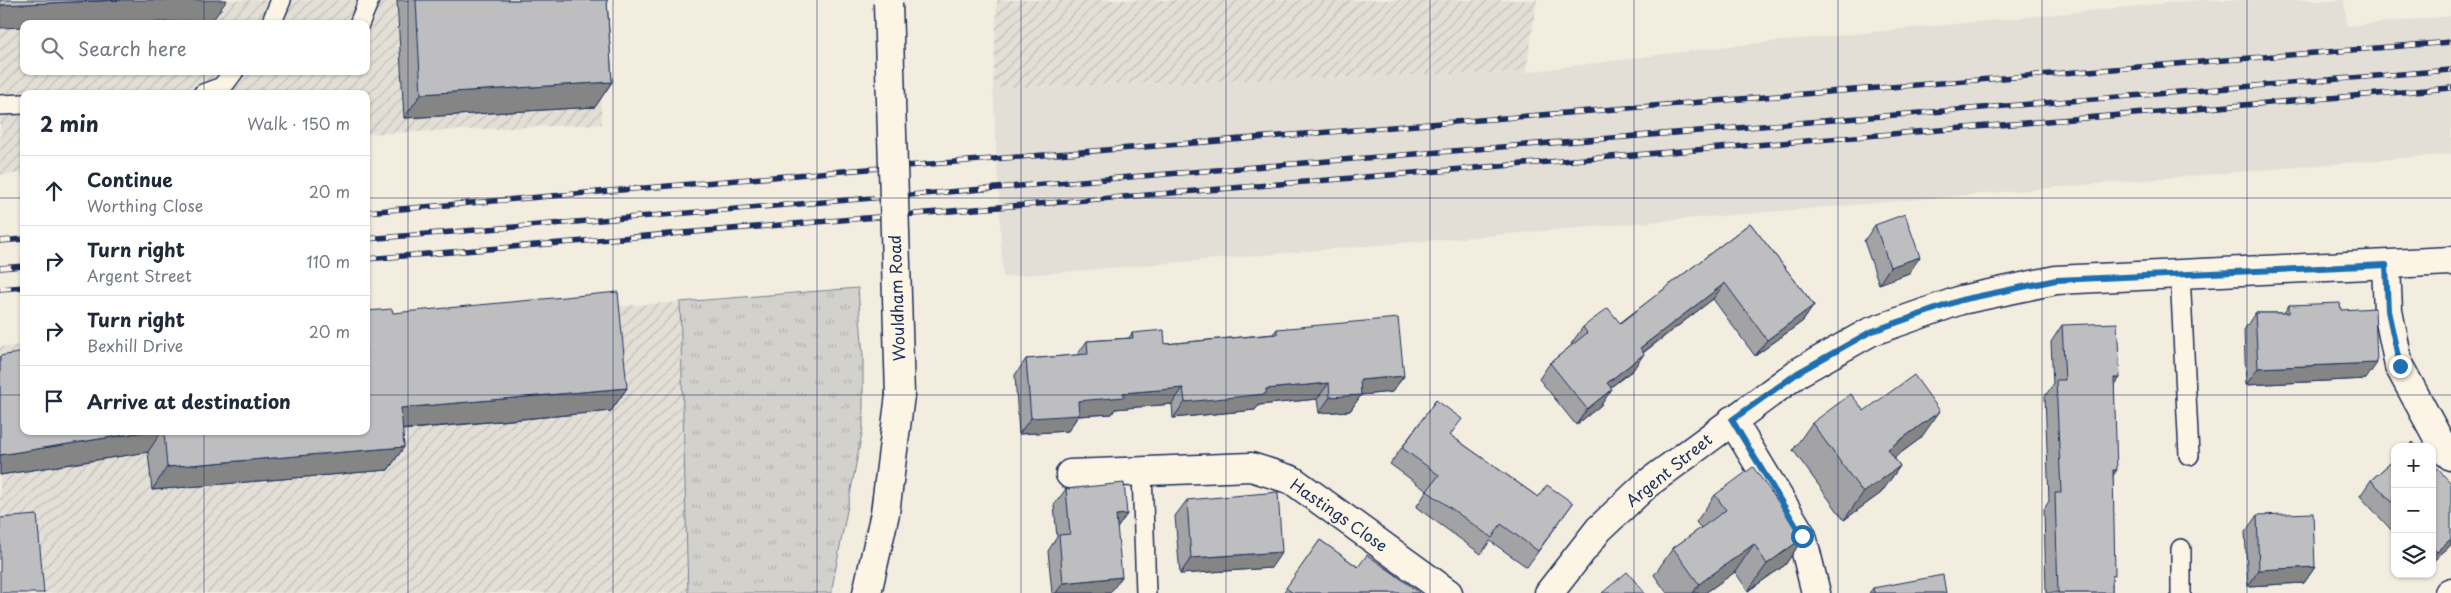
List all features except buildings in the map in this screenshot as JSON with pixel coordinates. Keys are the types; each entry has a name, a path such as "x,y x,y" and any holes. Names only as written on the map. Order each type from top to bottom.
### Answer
{"street":[{"name":"Wouldham Road","path":"867,593 885,513 900,395 889,1"},
{"name":"Argent Street","path":"1549,593 1599,529 1646,484 1799,372 1870,332 1961,300 2056,280 2451,261"},
{"path":"2386,265 2388,311 2400,366 2445,451 2451,456"},
{"path":"1732,420 1802,536 1816,593"},
{"name":"Hastings Close","path":"1070,474 1251,467 1292,480 1448,593"}],"lane":[{"path":"273,20 281,0"},
{"path":"361,20 369,0"},
{"path":"214,90 222,87 231,75"},
{"path":"0,105 20,104"},
{"path":"2180,273 2189,455"},
{"path":"1142,471 1146,593"},
{"path":"2181,549 2181,593"}],"shaded area":[{"path":"0,0 607,0 595,2 602,124 370,134 370,90 20,90 20,173 0,175"},
{"path":"997,0 1537,0 1526,72 993,88"},
{"path":"2198,0 2344,0 2347,26 2451,16 2451,154 1003,277 993,88 1526,72 1720,47"},
{"path":"680,302 688,593 0,593 0,347 20,345 20,435 370,435 370,323"}],"green space":[{"path":"858,288 863,357 863,428 831,593 688,593 680,302"}],"railway":[{"path":"370,212 831,172 2451,42"},
{"path":"370,239 2451,70"},
{"path":"370,259 2451,88"},
{"path":"0,241 20,239"},
{"path":"0,268 20,266"},
{"path":"0,289 20,287"}],"route":[{"path":"1802,536 1732,420 1799,372 1870,332 1961,300 2056,280 2386,265 2388,311 2400,366"}]}
